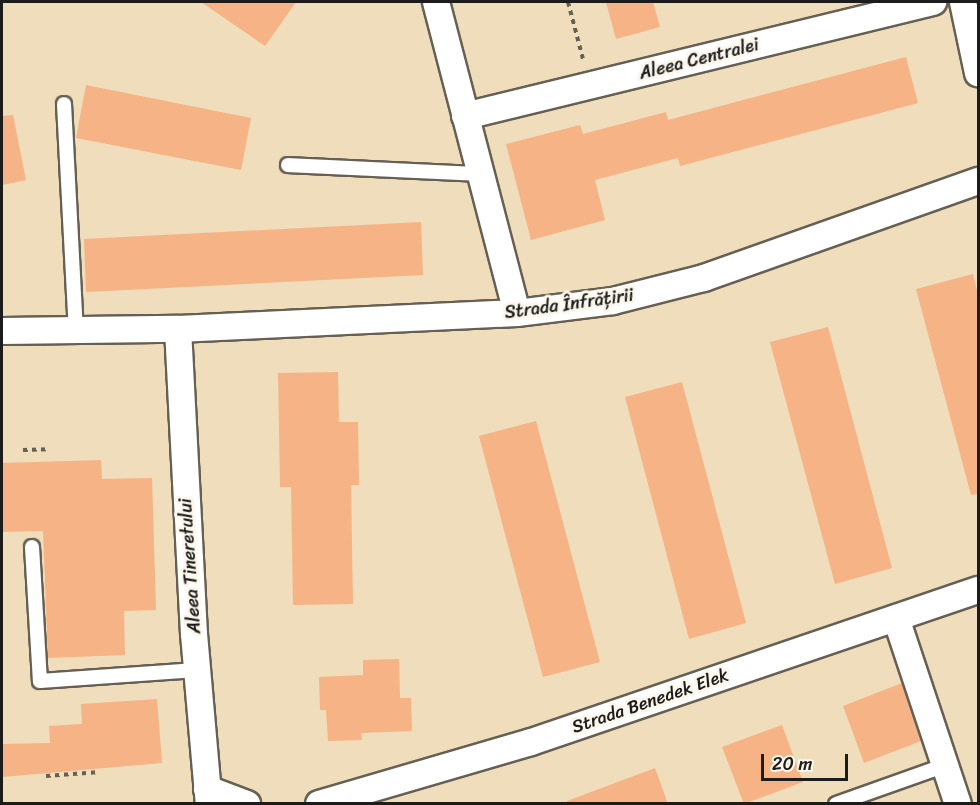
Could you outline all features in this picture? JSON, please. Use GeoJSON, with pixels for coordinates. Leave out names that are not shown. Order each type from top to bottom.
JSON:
{"type":"FeatureCollection","features":[{"type":"Feature","properties":{"kind":"street"},"geometry":{"type":"LineString","coordinates":[[436,2],[517,313]]}},
{"type":"Feature","properties":{"kind":"street","name":"Aleea Centralei"},"geometry":{"type":"LineString","coordinates":[[465,116],[933,2]]}},
{"type":"Feature","properties":{"kind":"street"},"geometry":{"type":"LineString","coordinates":[[963,2],[978,73]]}},
{"type":"Feature","properties":{"kind":"street","name":"Strada Înfrățirii"},"geometry":{"type":"LineString","coordinates":[[2,331],[178,329],[517,313],[613,301],[704,278],[978,181]]}},
{"type":"Feature","properties":{"kind":"street","name":"Aleea Tineretului"},"geometry":{"type":"LineString","coordinates":[[178,329],[197,670],[208,796]]}},
{"type":"Feature","properties":{"kind":"street","name":"Strada Benedek Elek"},"geometry":{"type":"LineString","coordinates":[[319,804],[531,742],[978,590]]}},
{"type":"Feature","properties":{"kind":"street"},"geometry":{"type":"LineString","coordinates":[[896,618],[958,804]]}},
{"type":"Feature","properties":{"kind":"street"},"geometry":{"type":"LineString","coordinates":[[208,796],[247,804]]}},
{"type":"Feature","properties":{"kind":"lane"},"geometry":{"type":"LineString","coordinates":[[64,104],[76,331]]}},
{"type":"Feature","properties":{"kind":"lane"},"geometry":{"type":"LineString","coordinates":[[288,165],[480,174]]}},
{"type":"Feature","properties":{"kind":"lane"},"geometry":{"type":"LineString","coordinates":[[32,547],[40,681],[197,670]]}},
{"type":"Feature","properties":{"kind":"lane"},"geometry":{"type":"LineString","coordinates":[[836,804],[946,765]]}},
{"type":"Feature","properties":{"kind":"path"},"geometry":{"type":"LineString","coordinates":[[568,2],[590,85]]}},
{"type":"Feature","properties":{"kind":"path"},"geometry":{"type":"LineString","coordinates":[[23,450],[48,449]]}},
{"type":"Feature","properties":{"kind":"path"},"geometry":{"type":"LineString","coordinates":[[46,776],[100,772]]}},
{"type":"Feature","properties":{"kind":"building"},"geometry":{"type":"Polygon","coordinates":[[[201,2],[296,2],[265,46],[201,2]]]}},
{"type":"Feature","properties":{"kind":"building"},"geometry":{"type":"Polygon","coordinates":[[[606,2],[653,2],[660,27],[616,39],[606,2]]]}},
{"type":"Feature","properties":{"kind":"building"},"geometry":{"type":"Polygon","coordinates":[[[906,57],[918,103],[680,166],[678,158],[595,180],[605,220],[531,240],[506,144],[580,125],[583,134],[666,112],[668,120],[906,57]]]}},
{"type":"Feature","properties":{"kind":"building"},"geometry":{"type":"Polygon","coordinates":[[[86,85],[251,118],[241,170],[76,138],[86,85]]]}},
{"type":"Feature","properties":{"kind":"building"},"geometry":{"type":"Polygon","coordinates":[[[13,115],[26,180],[2,185],[2,116],[13,115]]]}},
{"type":"Feature","properties":{"kind":"building"},"geometry":{"type":"Polygon","coordinates":[[[421,222],[423,275],[86,292],[84,239],[421,222]]]}},
{"type":"Feature","properties":{"kind":"building"},"geometry":{"type":"Polygon","coordinates":[[[973,274],[978,295],[978,494],[971,495],[916,289],[973,274]]]}},
{"type":"Feature","properties":{"kind":"building"},"geometry":{"type":"Polygon","coordinates":[[[828,327],[892,568],[835,584],[770,342],[828,327]]]}},
{"type":"Feature","properties":{"kind":"building"},"geometry":{"type":"Polygon","coordinates":[[[338,372],[339,422],[358,422],[359,485],[351,485],[353,604],[293,605],[291,487],[280,487],[278,373],[338,372]]]}},
{"type":"Feature","properties":{"kind":"building"},"geometry":{"type":"Polygon","coordinates":[[[682,382],[746,623],[689,639],[625,397],[682,382]]]}},
{"type":"Feature","properties":{"kind":"building"},"geometry":{"type":"Polygon","coordinates":[[[536,421],[600,662],[543,677],[479,436],[536,421]]]}},
{"type":"Feature","properties":{"kind":"building"},"geometry":{"type":"Polygon","coordinates":[[[101,460],[102,479],[152,478],[156,610],[124,611],[125,655],[48,658],[43,531],[2,532],[2,463],[101,460]]]}},
{"type":"Feature","properties":{"kind":"building"},"geometry":{"type":"Polygon","coordinates":[[[399,659],[400,698],[411,698],[412,731],[361,733],[362,740],[328,741],[326,710],[320,710],[319,677],[363,675],[363,660],[399,659]]]}},
{"type":"Feature","properties":{"kind":"building"},"geometry":{"type":"Polygon","coordinates":[[[902,683],[921,741],[864,763],[843,706],[902,683]]]}},
{"type":"Feature","properties":{"kind":"building"},"geometry":{"type":"Polygon","coordinates":[[[157,699],[162,763],[2,777],[2,744],[50,743],[49,726],[82,724],[81,704],[157,699]]]}},
{"type":"Feature","properties":{"kind":"building"},"geometry":{"type":"Polygon","coordinates":[[[782,725],[803,782],[744,804],[722,747],[782,725]]]}},
{"type":"Feature","properties":{"kind":"building"},"geometry":{"type":"Polygon","coordinates":[[[655,768],[668,804],[567,804],[567,801],[655,768]]]}}]}
